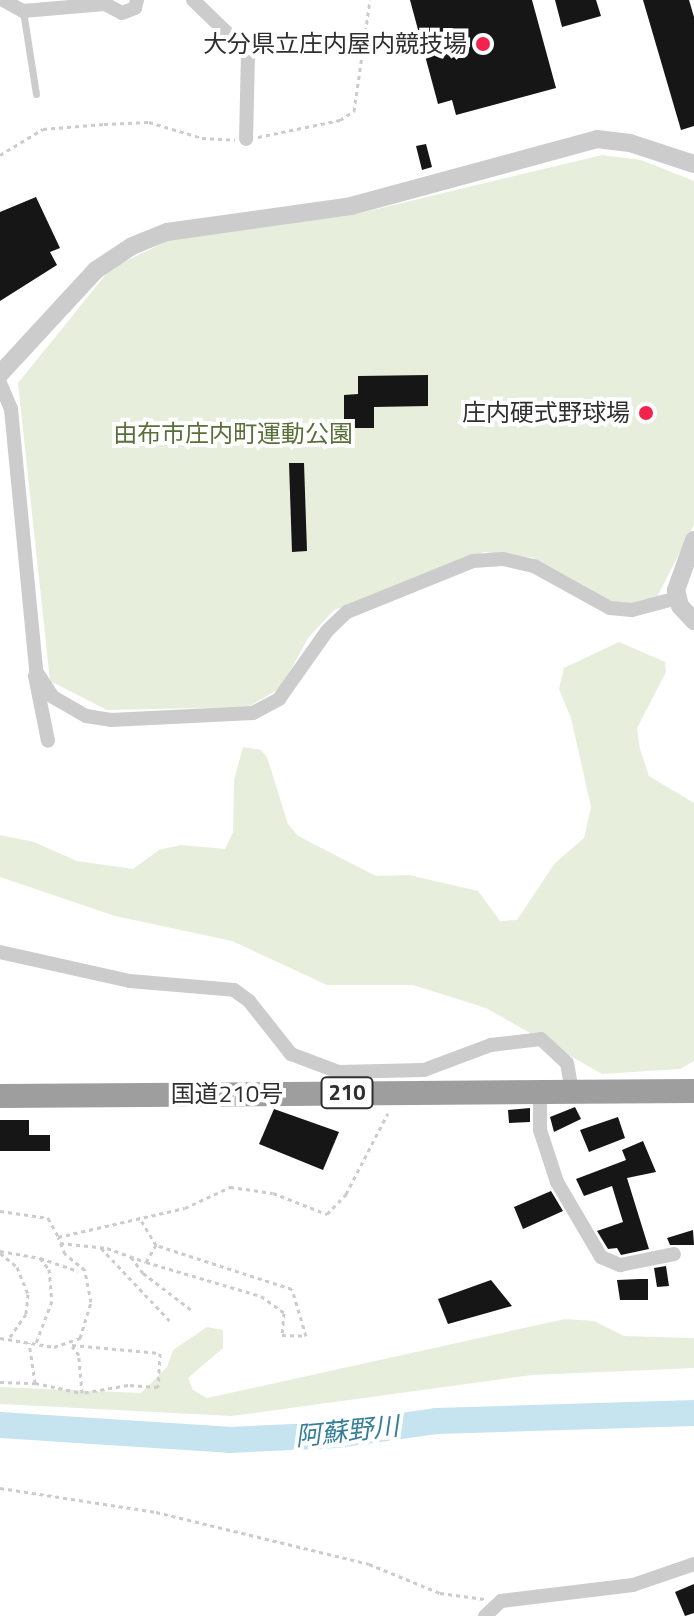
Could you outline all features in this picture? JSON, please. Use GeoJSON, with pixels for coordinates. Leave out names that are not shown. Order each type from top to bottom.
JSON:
{"type":"FeatureCollection","features":[{"type":"Feature","properties":{"kind":"highway","name":"国道210号"},"geometry":{"type":"LineString","coordinates":[[0,1096],[694,1091]]}},
{"type":"Feature","properties":{"kind":"street"},"geometry":{"type":"LineString","coordinates":[[3,0],[23,11],[105,4],[122,13],[135,8],[137,0]]}},
{"type":"Feature","properties":{"kind":"street"},"geometry":{"type":"LineString","coordinates":[[193,0],[248,53],[246,139]]}},
{"type":"Feature","properties":{"kind":"street"},"geometry":{"type":"LineString","coordinates":[[0,374],[96,270],[132,246],[167,232],[351,206],[597,139],[630,143],[694,164]]}},
{"type":"Feature","properties":{"kind":"street"},"geometry":{"type":"LineString","coordinates":[[0,383],[11,409],[34,663],[48,741]]}},
{"type":"Feature","properties":{"kind":"street"},"geometry":{"type":"LineString","coordinates":[[694,540],[677,579],[677,598],[694,621]]}},
{"type":"Feature","properties":{"kind":"street"},"geometry":{"type":"LineString","coordinates":[[34,663],[48,692],[86,716],[111,720],[234,717],[279,699],[327,631],[347,612],[464,563],[491,558],[534,566],[610,608],[643,608],[677,598]]}},
{"type":"Feature","properties":{"kind":"street"},"geometry":{"type":"LineString","coordinates":[[0,952],[130,981],[234,990],[249,1001],[291,1054],[339,1072],[424,1070],[491,1045],[541,1039],[567,1063],[572,1092]]}},
{"type":"Feature","properties":{"kind":"street"},"geometry":{"type":"LineString","coordinates":[[540,1092],[540,1130],[557,1182],[601,1257],[620,1265],[674,1254]]}},
{"type":"Feature","properties":{"kind":"street"},"geometry":{"type":"LineString","coordinates":[[485,1616],[501,1601],[633,1585],[694,1564]]}},
{"type":"Feature","properties":{"kind":"lane"},"geometry":{"type":"LineString","coordinates":[[23,11],[36,94]]}},
{"type":"Feature","properties":{"kind":"path"},"geometry":{"type":"LineString","coordinates":[[0,155],[43,129],[149,122],[202,138],[246,139],[340,120],[354,111],[370,0]]}},
{"type":"Feature","properties":{"kind":"path"},"geometry":{"type":"LineString","coordinates":[[58,1237],[185,1208],[230,1187],[273,1193],[327,1214],[335,1211],[389,1118],[388,1093]]}},
{"type":"Feature","properties":{"kind":"path"},"geometry":{"type":"LineString","coordinates":[[0,1211],[48,1218],[65,1254],[85,1270],[91,1302],[80,1338],[70,1343],[54,1347],[10,1337],[0,1338]]}},
{"type":"Feature","properties":{"kind":"path"},"geometry":{"type":"LineString","coordinates":[[60,1243],[101,1247],[261,1296],[284,1313],[282,1335],[306,1336],[292,1289],[156,1245],[139,1217]]}},
{"type":"Feature","properties":{"kind":"path"},"geometry":{"type":"LineString","coordinates":[[146,1262],[156,1245]]}},
{"type":"Feature","properties":{"kind":"path"},"geometry":{"type":"LineString","coordinates":[[101,1247],[170,1321]]}},
{"type":"Feature","properties":{"kind":"path"},"geometry":{"type":"LineString","coordinates":[[0,1252],[40,1258],[78,1271]]}},
{"type":"Feature","properties":{"kind":"path"},"geometry":{"type":"LineString","coordinates":[[0,1252],[17,1267],[28,1294],[26,1314],[10,1337]]}},
{"type":"Feature","properties":{"kind":"path"},"geometry":{"type":"LineString","coordinates":[[131,1256],[143,1273],[194,1312]]}},
{"type":"Feature","properties":{"kind":"path"},"geometry":{"type":"LineString","coordinates":[[36,1343],[52,1301],[49,1269],[40,1258]]}},
{"type":"Feature","properties":{"kind":"path"},"geometry":{"type":"LineString","coordinates":[[29,1341],[35,1383]]}},
{"type":"Feature","properties":{"kind":"path"},"geometry":{"type":"LineString","coordinates":[[70,1343],[79,1355],[82,1393]]}},
{"type":"Feature","properties":{"kind":"path"},"geometry":{"type":"LineString","coordinates":[[0,1382],[35,1383],[82,1393],[128,1385],[158,1387],[160,1353],[70,1343]]}},
{"type":"Feature","properties":{"kind":"path"},"geometry":{"type":"LineString","coordinates":[[0,1488],[156,1512],[369,1564],[440,1593],[501,1601]]}},
{"type":"Feature","properties":{"kind":"green space","name":"由布市庄内町運動公園"},"geometry":{"type":"Polygon","coordinates":[[[602,155],[641,160],[694,181],[694,525],[657,597],[636,604],[614,602],[534,558],[484,552],[334,610],[308,638],[281,688],[248,707],[107,710],[50,681],[18,383],[111,268],[174,238],[352,215],[602,155]]]}},
{"type":"Feature","properties":{"kind":"green space"},"geometry":{"type":"Polygon","coordinates":[[[619,642],[665,662],[666,672],[637,728],[640,749],[649,776],[694,803],[694,1061],[680,1069],[602,1074],[486,1008],[413,985],[327,985],[232,941],[115,916],[0,877],[0,835],[34,842],[77,861],[133,869],[159,850],[180,845],[225,849],[233,832],[234,780],[243,747],[261,750],[267,757],[288,824],[298,836],[376,876],[409,875],[478,891],[500,921],[517,920],[555,863],[584,838],[591,807],[571,718],[559,689],[564,668],[619,642]]]}},
{"type":"Feature","properties":{"kind":"green space"},"geometry":{"type":"Polygon","coordinates":[[[565,1319],[594,1321],[624,1336],[694,1338],[694,1368],[532,1375],[232,1416],[0,1404],[0,1387],[141,1393],[167,1367],[173,1350],[207,1327],[223,1330],[223,1348],[188,1378],[193,1390],[207,1398],[565,1319]]]}},
{"type":"Feature","properties":{"kind":"building","name":"大分県立庄内屋内競技場"},"geometry":{"type":"Polygon","coordinates":[[[410,0],[532,0],[556,88],[456,115],[452,100],[438,104],[410,0]]]}},
{"type":"Feature","properties":{"kind":"building"},"geometry":{"type":"Polygon","coordinates":[[[555,0],[596,0],[601,16],[562,27],[555,0]]]}},
{"type":"Feature","properties":{"kind":"building"},"geometry":{"type":"Polygon","coordinates":[[[643,0],[689,0],[694,17],[694,126],[681,130],[643,0]]]}},
{"type":"Feature","properties":{"kind":"building"},"geometry":{"type":"Polygon","coordinates":[[[426,144],[432,167],[422,170],[416,146],[426,144]]]}},
{"type":"Feature","properties":{"kind":"building"},"geometry":{"type":"Polygon","coordinates":[[[36,197],[60,248],[50,252],[57,265],[0,301],[0,212],[36,197]]]}},
{"type":"Feature","properties":{"kind":"building"},"geometry":{"type":"Polygon","coordinates":[[[428,375],[428,406],[374,407],[374,428],[344,428],[344,395],[358,394],[358,376],[428,375]]]}},
{"type":"Feature","properties":{"kind":"building"},"geometry":{"type":"Polygon","coordinates":[[[289,463],[304,463],[307,551],[292,552],[289,463]]]}},
{"type":"Feature","properties":{"kind":"building"},"geometry":{"type":"Polygon","coordinates":[[[575,1107],[581,1119],[554,1132],[550,1117],[575,1107]]]}},
{"type":"Feature","properties":{"kind":"building"},"geometry":{"type":"Polygon","coordinates":[[[530,1108],[530,1122],[509,1123],[508,1110],[530,1108]]]}},
{"type":"Feature","properties":{"kind":"building"},"geometry":{"type":"Polygon","coordinates":[[[274,1109],[339,1132],[323,1170],[259,1144],[274,1109]]]}},
{"type":"Feature","properties":{"kind":"building"},"geometry":{"type":"Polygon","coordinates":[[[618,1117],[625,1138],[589,1152],[580,1130],[618,1117]]]}},
{"type":"Feature","properties":{"kind":"building"},"geometry":{"type":"Polygon","coordinates":[[[0,1120],[29,1120],[29,1135],[50,1135],[50,1151],[0,1151],[0,1120]]]}},
{"type":"Feature","properties":{"kind":"building"},"geometry":{"type":"Polygon","coordinates":[[[643,1141],[656,1172],[627,1178],[649,1249],[621,1255],[617,1248],[608,1249],[597,1231],[623,1222],[612,1186],[584,1196],[576,1179],[626,1160],[622,1150],[643,1141]]]}},
{"type":"Feature","properties":{"kind":"building"},"geometry":{"type":"Polygon","coordinates":[[[551,1191],[563,1211],[523,1229],[514,1207],[551,1191]]]}},
{"type":"Feature","properties":{"kind":"building"},"geometry":{"type":"Polygon","coordinates":[[[693,1230],[694,1245],[670,1245],[667,1238],[693,1230]]]}},
{"type":"Feature","properties":{"kind":"building"},"geometry":{"type":"Polygon","coordinates":[[[666,1266],[669,1286],[657,1287],[654,1268],[666,1266]]]}},
{"type":"Feature","properties":{"kind":"building"},"geometry":{"type":"Polygon","coordinates":[[[648,1279],[648,1300],[620,1300],[617,1280],[648,1279]]]}},
{"type":"Feature","properties":{"kind":"building"},"geometry":{"type":"Polygon","coordinates":[[[491,1280],[512,1306],[448,1324],[438,1299],[491,1280]]]}},
{"type":"Feature","properties":{"kind":"building"},"geometry":{"type":"Polygon","coordinates":[[[694,1584],[694,1613],[685,1616],[675,1592],[694,1584]]]}},
{"type":"Feature","properties":{"kind":"waterway","name":"阿蘇野川"},"geometry":{"type":"LineString","coordinates":[[0,1425],[229,1440],[337,1435],[436,1421],[694,1413]]}},
{"type":"Feature","properties":{"kind":"place","name":"大分県立庄内屋内競技場"},"geometry":{"type":"Point","coordinates":[483,44]}},
{"type":"Feature","properties":{"kind":"place","name":"庄内硬式野球場"},"geometry":{"type":"Point","coordinates":[646,413]}}]}
